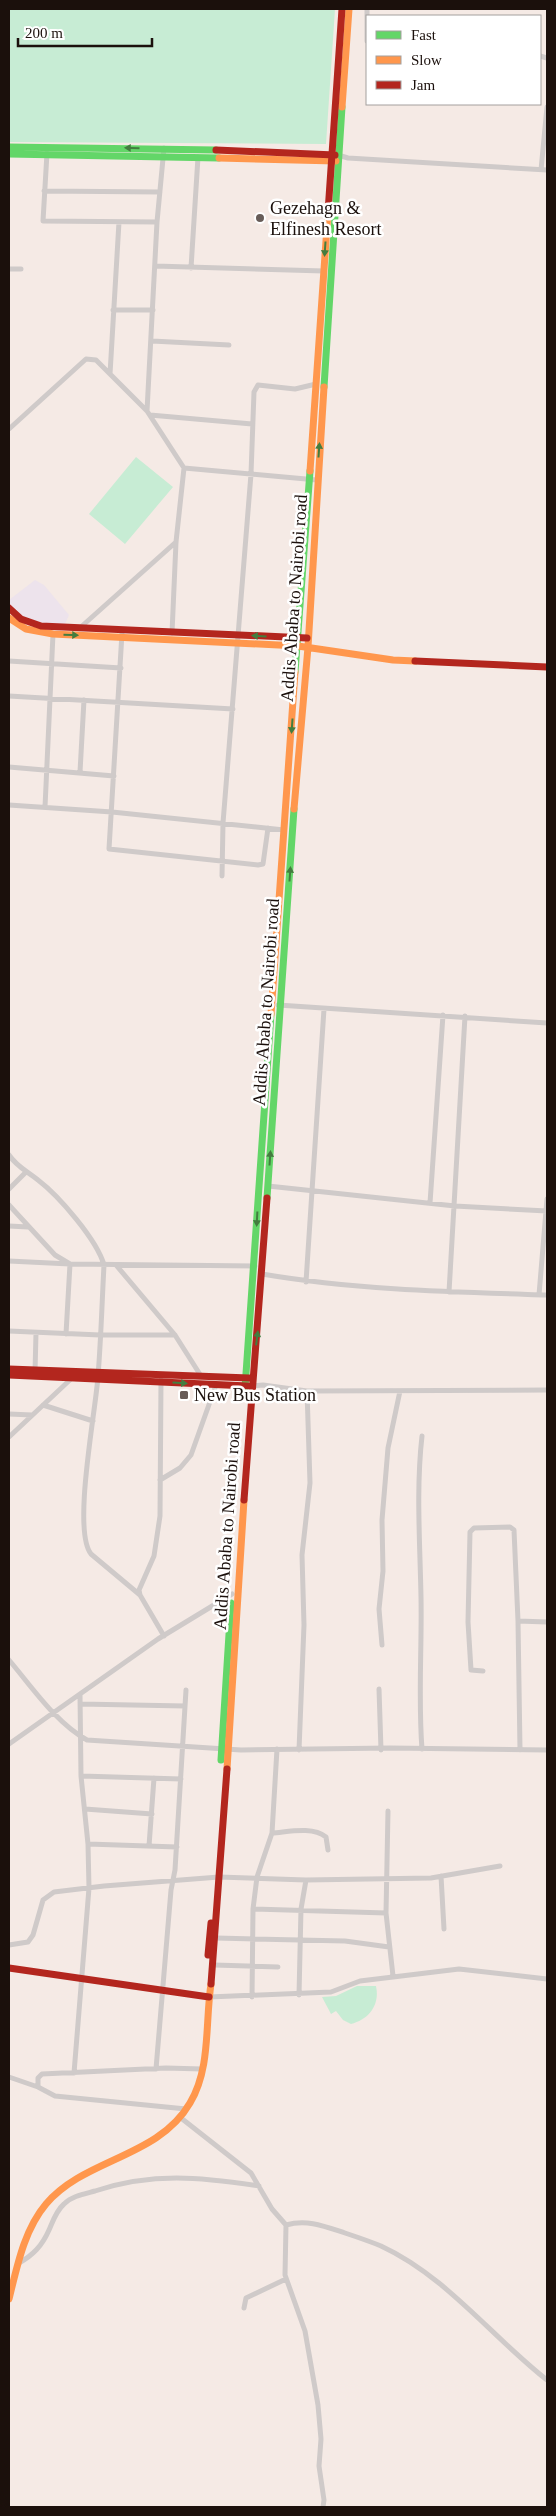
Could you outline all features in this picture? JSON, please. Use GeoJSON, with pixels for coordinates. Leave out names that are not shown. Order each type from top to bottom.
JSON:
{"type":"FeatureCollection","features":[{"type":"Feature","properties":{"kind":"main road","name":"Addis Ababa to Nairobi road"},"geometry":{"type":"LineString","coordinates":[[209,1997],[207,1969],[216,1878],[225,1750],[284,830],[298,638],[332,271],[334,158],[342,9]]}},
{"type":"Feature","properties":{"kind":"main road","name":"Addis Ababa to Nairobi road"},"geometry":{"type":"LineString","coordinates":[[225,1750],[232,1594],[249,1382],[262,1274],[301,713],[308,647],[316,384],[324,271],[349,9]]}},
{"type":"Feature","properties":{"kind":"main road"},"geometry":{"type":"LineString","coordinates":[[9,147],[334,158]]}},
{"type":"Feature","properties":{"kind":"main road"},"geometry":{"type":"LineString","coordinates":[[9,154],[164,152],[198,156],[334,158]]}},
{"type":"Feature","properties":{"kind":"main road"},"geometry":{"type":"LineString","coordinates":[[9,608],[30,623],[49,631],[82,626],[171,639],[308,647],[394,660],[547,667]]}},
{"type":"Feature","properties":{"kind":"main road"},"geometry":{"type":"LineString","coordinates":[[9,618],[26,629],[49,631],[122,632],[172,630],[308,638]]}},
{"type":"Feature","properties":{"kind":"main road"},"geometry":{"type":"LineString","coordinates":[[9,1369],[73,1377],[98,1376]]}},
{"type":"Feature","properties":{"kind":"main road"},"geometry":{"type":"LineString","coordinates":[[9,1375],[35,1373],[161,1378],[200,1376],[249,1382]]}},
{"type":"Feature","properties":{"kind":"main road"},"geometry":{"type":"LineString","coordinates":[[161,1378],[216,1385],[249,1382]]}},
{"type":"Feature","properties":{"kind":"main road","name":"Addis Ababa to Nairobi road"},"geometry":{"type":"LineString","coordinates":[[9,2299],[18,2264],[31,2227],[48,2202],[75,2180],[164,2135],[181,2118],[198,2087],[202,2069],[214,1965],[216,1878]]}},
{"type":"Feature","properties":{"kind":"main road"},"geometry":{"type":"LineString","coordinates":[[9,1968],[209,1997]]}},
{"type":"Feature","properties":{"kind":"street"},"geometry":{"type":"LineString","coordinates":[[334,158],[544,170],[547,107]]}},
{"type":"Feature","properties":{"kind":"street"},"geometry":{"type":"LineString","coordinates":[[148,413],[157,222],[164,152]]}},
{"type":"Feature","properties":{"kind":"street"},"geometry":{"type":"LineString","coordinates":[[47,154],[43,221],[157,222]]}},
{"type":"Feature","properties":{"kind":"street"},"geometry":{"type":"LineString","coordinates":[[191,268],[198,156]]}},
{"type":"Feature","properties":{"kind":"street"},"geometry":{"type":"LineString","coordinates":[[44,191],[160,192]]}},
{"type":"Feature","properties":{"kind":"street"},"geometry":{"type":"LineString","coordinates":[[110,374],[119,222]]}},
{"type":"Feature","properties":{"kind":"street"},"geometry":{"type":"LineString","coordinates":[[155,266],[332,271]]}},
{"type":"Feature","properties":{"kind":"street"},"geometry":{"type":"LineString","coordinates":[[9,269],[21,269]]}},
{"type":"Feature","properties":{"kind":"street"},"geometry":{"type":"LineString","coordinates":[[113,310],[153,310]]}},
{"type":"Feature","properties":{"kind":"street"},"geometry":{"type":"LineString","coordinates":[[152,341],[229,345]]}},
{"type":"Feature","properties":{"kind":"street"},"geometry":{"type":"LineString","coordinates":[[9,429],[86,358],[96,360],[148,413],[184,468],[176,542],[171,639]]}},
{"type":"Feature","properties":{"kind":"street"},"geometry":{"type":"LineString","coordinates":[[222,876],[223,823],[234,709],[236,644],[251,474],[254,392],[258,385],[295,388],[316,384]]}},
{"type":"Feature","properties":{"kind":"street"},"geometry":{"type":"LineString","coordinates":[[148,413],[252,424]]}},
{"type":"Feature","properties":{"kind":"street"},"geometry":{"type":"LineString","coordinates":[[184,468],[313,480]]}},
{"type":"Feature","properties":{"kind":"street"},"geometry":{"type":"LineString","coordinates":[[82,626],[176,542]]}},
{"type":"Feature","properties":{"kind":"street"},"geometry":{"type":"LineString","coordinates":[[45,807],[51,663],[49,631]]}},
{"type":"Feature","properties":{"kind":"street"},"geometry":{"type":"LineString","coordinates":[[122,632],[112,812],[108,845],[112,850],[258,865],[263,864],[268,828]]}},
{"type":"Feature","properties":{"kind":"street"},"geometry":{"type":"LineString","coordinates":[[9,661],[121,668]]}},
{"type":"Feature","properties":{"kind":"street"},"geometry":{"type":"LineString","coordinates":[[9,696],[234,709]]}},
{"type":"Feature","properties":{"kind":"street"},"geometry":{"type":"LineString","coordinates":[[80,772],[84,700]]}},
{"type":"Feature","properties":{"kind":"street"},"geometry":{"type":"LineString","coordinates":[[9,767],[114,776]]}},
{"type":"Feature","properties":{"kind":"street"},"geometry":{"type":"LineString","coordinates":[[9,805],[112,812],[284,830]]}},
{"type":"Feature","properties":{"kind":"street"},"geometry":{"type":"LineString","coordinates":[[272,1004],[547,1023]]}},
{"type":"Feature","properties":{"kind":"street"},"geometry":{"type":"LineString","coordinates":[[306,1282],[324,1009]]}},
{"type":"Feature","properties":{"kind":"street"},"geometry":{"type":"LineString","coordinates":[[430,1203],[443,1015]]}},
{"type":"Feature","properties":{"kind":"street"},"geometry":{"type":"LineString","coordinates":[[448,1292],[455,1206],[465,1016]]}},
{"type":"Feature","properties":{"kind":"street"},"geometry":{"type":"LineString","coordinates":[[9,1155],[17,1166],[51,1193],[94,1242],[104,1265],[98,1376],[86,1479],[84,1538],[86,1548],[140,1595],[164,1636]]}},
{"type":"Feature","properties":{"kind":"street"},"geometry":{"type":"LineString","coordinates":[[9,1189],[26,1172]]}},
{"type":"Feature","properties":{"kind":"street"},"geometry":{"type":"LineString","coordinates":[[260,1185],[455,1206],[547,1211]]}},
{"type":"Feature","properties":{"kind":"street"},"geometry":{"type":"LineString","coordinates":[[539,1295],[547,1199]]}},
{"type":"Feature","properties":{"kind":"street"},"geometry":{"type":"LineString","coordinates":[[9,1205],[55,1255],[70,1264]]}},
{"type":"Feature","properties":{"kind":"street"},"geometry":{"type":"LineString","coordinates":[[9,1226],[28,1227]]}},
{"type":"Feature","properties":{"kind":"street"},"geometry":{"type":"LineString","coordinates":[[9,1261],[104,1265],[255,1265],[262,1274],[306,1282],[448,1292],[547,1295]]}},
{"type":"Feature","properties":{"kind":"street"},"geometry":{"type":"LineString","coordinates":[[66,1334],[70,1264]]}},
{"type":"Feature","properties":{"kind":"street"},"geometry":{"type":"LineString","coordinates":[[116,1265],[175,1335],[200,1376]]}},
{"type":"Feature","properties":{"kind":"street"},"geometry":{"type":"LineString","coordinates":[[9,1331],[100,1336],[175,1335]]}},
{"type":"Feature","properties":{"kind":"street"},"geometry":{"type":"LineString","coordinates":[[35,1373],[36,1333]]}},
{"type":"Feature","properties":{"kind":"street"},"geometry":{"type":"LineString","coordinates":[[9,1437],[73,1377]]}},
{"type":"Feature","properties":{"kind":"street"},"geometry":{"type":"LineString","coordinates":[[140,1595],[140,1583],[156,1549],[160,1516],[161,1378]]}},
{"type":"Feature","properties":{"kind":"street"},"geometry":{"type":"LineString","coordinates":[[249,1382],[307,1391],[547,1390]]}},
{"type":"Feature","properties":{"kind":"street"},"geometry":{"type":"LineString","coordinates":[[160,1480],[180,1468],[191,1455],[216,1385]]}},
{"type":"Feature","properties":{"kind":"street"},"geometry":{"type":"LineString","coordinates":[[298,1750],[304,1625],[302,1555],[310,1483],[307,1391]]}},
{"type":"Feature","properties":{"kind":"street"},"geometry":{"type":"LineString","coordinates":[[382,1645],[380,1609],[383,1571],[382,1520],[388,1448],[400,1392]]}},
{"type":"Feature","properties":{"kind":"street"},"geometry":{"type":"LineString","coordinates":[[43,1405],[93,1421]]}},
{"type":"Feature","properties":{"kind":"street"},"geometry":{"type":"LineString","coordinates":[[9,1414],[32,1415]]}},
{"type":"Feature","properties":{"kind":"street"},"geometry":{"type":"LineString","coordinates":[[422,1436],[419,1474],[421,1598],[419,1710],[422,1749]]}},
{"type":"Feature","properties":{"kind":"street"},"geometry":{"type":"LineString","coordinates":[[483,1671],[471,1670],[468,1622],[472,1529],[513,1528],[518,1621],[520,1750]]}},
{"type":"Feature","properties":{"kind":"street"},"geometry":{"type":"LineString","coordinates":[[9,1744],[164,1636],[232,1594]]}},
{"type":"Feature","properties":{"kind":"street"},"geometry":{"type":"LineString","coordinates":[[518,1621],[547,1622]]}},
{"type":"Feature","properties":{"kind":"street"},"geometry":{"type":"LineString","coordinates":[[9,1661],[54,1712],[80,1736],[88,1740],[225,1750],[547,1750]]}},
{"type":"Feature","properties":{"kind":"street"},"geometry":{"type":"LineString","coordinates":[[379,1689],[381,1750]]}},
{"type":"Feature","properties":{"kind":"street"},"geometry":{"type":"LineString","coordinates":[[156,2068],[177,1847],[186,1690]]}},
{"type":"Feature","properties":{"kind":"street"},"geometry":{"type":"LineString","coordinates":[[74,2072],[89,1888],[88,1844],[80,1736],[80,1695]]}},
{"type":"Feature","properties":{"kind":"street"},"geometry":{"type":"LineString","coordinates":[[80,1704],[185,1706]]}},
{"type":"Feature","properties":{"kind":"street"},"geometry":{"type":"LineString","coordinates":[[252,1997],[253,1909],[257,1877],[272,1833],[277,1750]]}},
{"type":"Feature","properties":{"kind":"street"},"geometry":{"type":"LineString","coordinates":[[82,1776],[181,1779]]}},
{"type":"Feature","properties":{"kind":"street"},"geometry":{"type":"LineString","coordinates":[[149,1846],[154,1778]]}},
{"type":"Feature","properties":{"kind":"street"},"geometry":{"type":"LineString","coordinates":[[85,1809],[152,1814]]}},
{"type":"Feature","properties":{"kind":"street"},"geometry":{"type":"LineString","coordinates":[[388,1811],[386,1913],[393,1976]]}},
{"type":"Feature","properties":{"kind":"street"},"geometry":{"type":"LineString","coordinates":[[272,1833],[295,1831],[322,1834],[326,1837],[328,1850]]}},
{"type":"Feature","properties":{"kind":"street"},"geometry":{"type":"LineString","coordinates":[[88,1844],[177,1847]]}},
{"type":"Feature","properties":{"kind":"street"},"geometry":{"type":"LineString","coordinates":[[9,1945],[25,1944],[31,1938],[43,1900],[48,1895],[89,1888],[216,1878],[257,1877],[306,1880],[388,1877],[431,1878],[500,1866]]}},
{"type":"Feature","properties":{"kind":"street"},"geometry":{"type":"LineString","coordinates":[[441,1876],[444,1928]]}},
{"type":"Feature","properties":{"kind":"street"},"geometry":{"type":"LineString","coordinates":[[299,1995],[301,1909],[306,1880]]}},
{"type":"Feature","properties":{"kind":"street"},"geometry":{"type":"LineString","coordinates":[[253,1909],[386,1913]]}},
{"type":"Feature","properties":{"kind":"street"},"geometry":{"type":"LineString","coordinates":[[216,1938],[345,1941],[389,1947]]}},
{"type":"Feature","properties":{"kind":"street"},"geometry":{"type":"LineString","coordinates":[[214,1965],[253,1968],[278,1967]]}},
{"type":"Feature","properties":{"kind":"street"},"geometry":{"type":"LineString","coordinates":[[209,1997],[252,1997],[332,1992],[360,1981],[459,1969],[547,1980]]}},
{"type":"Feature","properties":{"kind":"street"},"geometry":{"type":"LineString","coordinates":[[38,2087],[38,2078],[42,2074],[156,2068],[202,2069]]}},
{"type":"Feature","properties":{"kind":"street"},"geometry":{"type":"LineString","coordinates":[[9,2077],[38,2087],[55,2096],[72,2099],[96,2098],[187,2109]]}},
{"type":"Feature","properties":{"kind":"street"},"geometry":{"type":"LineString","coordinates":[[181,2118],[251,2173],[286,2225],[284,2271],[305,2331],[318,2405],[323,2507]]}},
{"type":"Feature","properties":{"kind":"street"},"geometry":{"type":"LineString","coordinates":[[18,2264],[34,2254],[48,2233],[56,2213],[71,2198],[114,2184],[159,2177],[187,2177],[258,2186]]}},
{"type":"Feature","properties":{"kind":"street"},"geometry":{"type":"LineString","coordinates":[[286,2225],[300,2221],[316,2224],[382,2246],[448,2291],[494,2335],[547,2380]]}},
{"type":"Feature","properties":{"kind":"street"},"geometry":{"type":"LineString","coordinates":[[244,2308],[246,2298],[286,2278]]}},
{"type":"Feature","properties":{"kind":"shaded area"},"geometry":{"type":"Polygon","coordinates":[[[35,580],[44,585],[69,615],[65,624],[52,625],[23,618],[9,606],[9,600],[35,580]]]}},
{"type":"Feature","properties":{"kind":"green space"},"geometry":{"type":"Polygon","coordinates":[[[9,9],[335,9],[326,144],[9,142],[9,9]]]}},
{"type":"Feature","properties":{"kind":"green space"},"geometry":{"type":"Polygon","coordinates":[[[136,457],[173,487],[125,544],[89,514],[136,457]]]}},
{"type":"Feature","properties":{"kind":"green space"},"geometry":{"type":"Polygon","coordinates":[[[357,1986],[376,1986],[377,1993],[375,2005],[368,2015],[358,2022],[351,2024],[343,2020],[336,2011],[331,2014],[322,1997],[336,1996],[357,1986]]]}},
{"type":"Feature","properties":{"kind":"traffic: fast"},"geometry":{"type":"LineString","coordinates":[[324,387],[342,107]]}},
{"type":"Feature","properties":{"kind":"traffic: fast"},"geometry":{"type":"LineString","coordinates":[[9,147],[216,150]]}},
{"type":"Feature","properties":{"kind":"traffic: fast"},"geometry":{"type":"LineString","coordinates":[[9,154],[219,158]]}},
{"type":"Feature","properties":{"kind":"traffic: fast"},"geometry":{"type":"LineString","coordinates":[[295,672],[310,471]]}},
{"type":"Feature","properties":{"kind":"traffic: fast"},"geometry":{"type":"LineString","coordinates":[[267,1198],[294,809]]}},
{"type":"Feature","properties":{"kind":"traffic: fast"},"geometry":{"type":"LineString","coordinates":[[245,1388],[271,1014]]}},
{"type":"Feature","properties":{"kind":"traffic: fast"},"geometry":{"type":"LineString","coordinates":[[221,1760],[231,1603]]}},
{"type":"Feature","properties":{"kind":"traffic: slow"},"geometry":{"type":"LineString","coordinates":[[342,107],[349,9]]}},
{"type":"Feature","properties":{"kind":"traffic: slow"},"geometry":{"type":"LineString","coordinates":[[219,158],[336,161]]}},
{"type":"Feature","properties":{"kind":"traffic: slow"},"geometry":{"type":"LineString","coordinates":[[310,471],[328,212]]}},
{"type":"Feature","properties":{"kind":"traffic: slow"},"geometry":{"type":"LineString","coordinates":[[294,809],[308,647],[324,387]]}},
{"type":"Feature","properties":{"kind":"traffic: slow"},"geometry":{"type":"LineString","coordinates":[[9,618],[26,629],[53,634],[298,646],[393,660],[415,661]]}},
{"type":"Feature","properties":{"kind":"traffic: slow"},"geometry":{"type":"LineString","coordinates":[[271,1014],[295,672]]}},
{"type":"Feature","properties":{"kind":"traffic: slow"},"geometry":{"type":"LineString","coordinates":[[227,1769],[244,1500]]}},
{"type":"Feature","properties":{"kind":"traffic: slow"},"geometry":{"type":"LineString","coordinates":[[9,2299],[18,2262],[27,2237],[38,2214],[46,2204],[62,2189],[80,2177],[159,2136],[176,2121],[190,2103],[197,2089],[204,2060],[211,1984]]}},
{"type":"Feature","properties":{"kind":"traffic: jam"},"geometry":{"type":"LineString","coordinates":[[328,212],[342,9]]}},
{"type":"Feature","properties":{"kind":"traffic: jam"},"geometry":{"type":"LineString","coordinates":[[216,150],[335,155]]}},
{"type":"Feature","properties":{"kind":"traffic: jam"},"geometry":{"type":"LineString","coordinates":[[9,608],[21,619],[41,626],[307,638]]}},
{"type":"Feature","properties":{"kind":"traffic: jam"},"geometry":{"type":"LineString","coordinates":[[415,661],[547,667]]}},
{"type":"Feature","properties":{"kind":"traffic: jam"},"geometry":{"type":"LineString","coordinates":[[244,1500],[267,1198]]}},
{"type":"Feature","properties":{"kind":"traffic: jam"},"geometry":{"type":"LineString","coordinates":[[9,1369],[249,1378]]}},
{"type":"Feature","properties":{"kind":"traffic: jam"},"geometry":{"type":"LineString","coordinates":[[9,1375],[248,1386]]}},
{"type":"Feature","properties":{"kind":"traffic: jam"},"geometry":{"type":"LineString","coordinates":[[211,1984],[227,1769]]}},
{"type":"Feature","properties":{"kind":"traffic: jam"},"geometry":{"type":"LineString","coordinates":[[208,1955],[211,1923]]}},
{"type":"Feature","properties":{"kind":"traffic: jam"},"geometry":{"type":"LineString","coordinates":[[9,1968],[209,1997]]}},
{"type":"Feature","properties":{"kind":"place","name":"Gezehagn & Elfinesh Resort"},"geometry":{"type":"Point","coordinates":[260,218]}},
{"type":"Feature","properties":{"kind":"place","name":"New Bus Station"},"geometry":{"type":"Point","coordinates":[184,1395]}}]}
